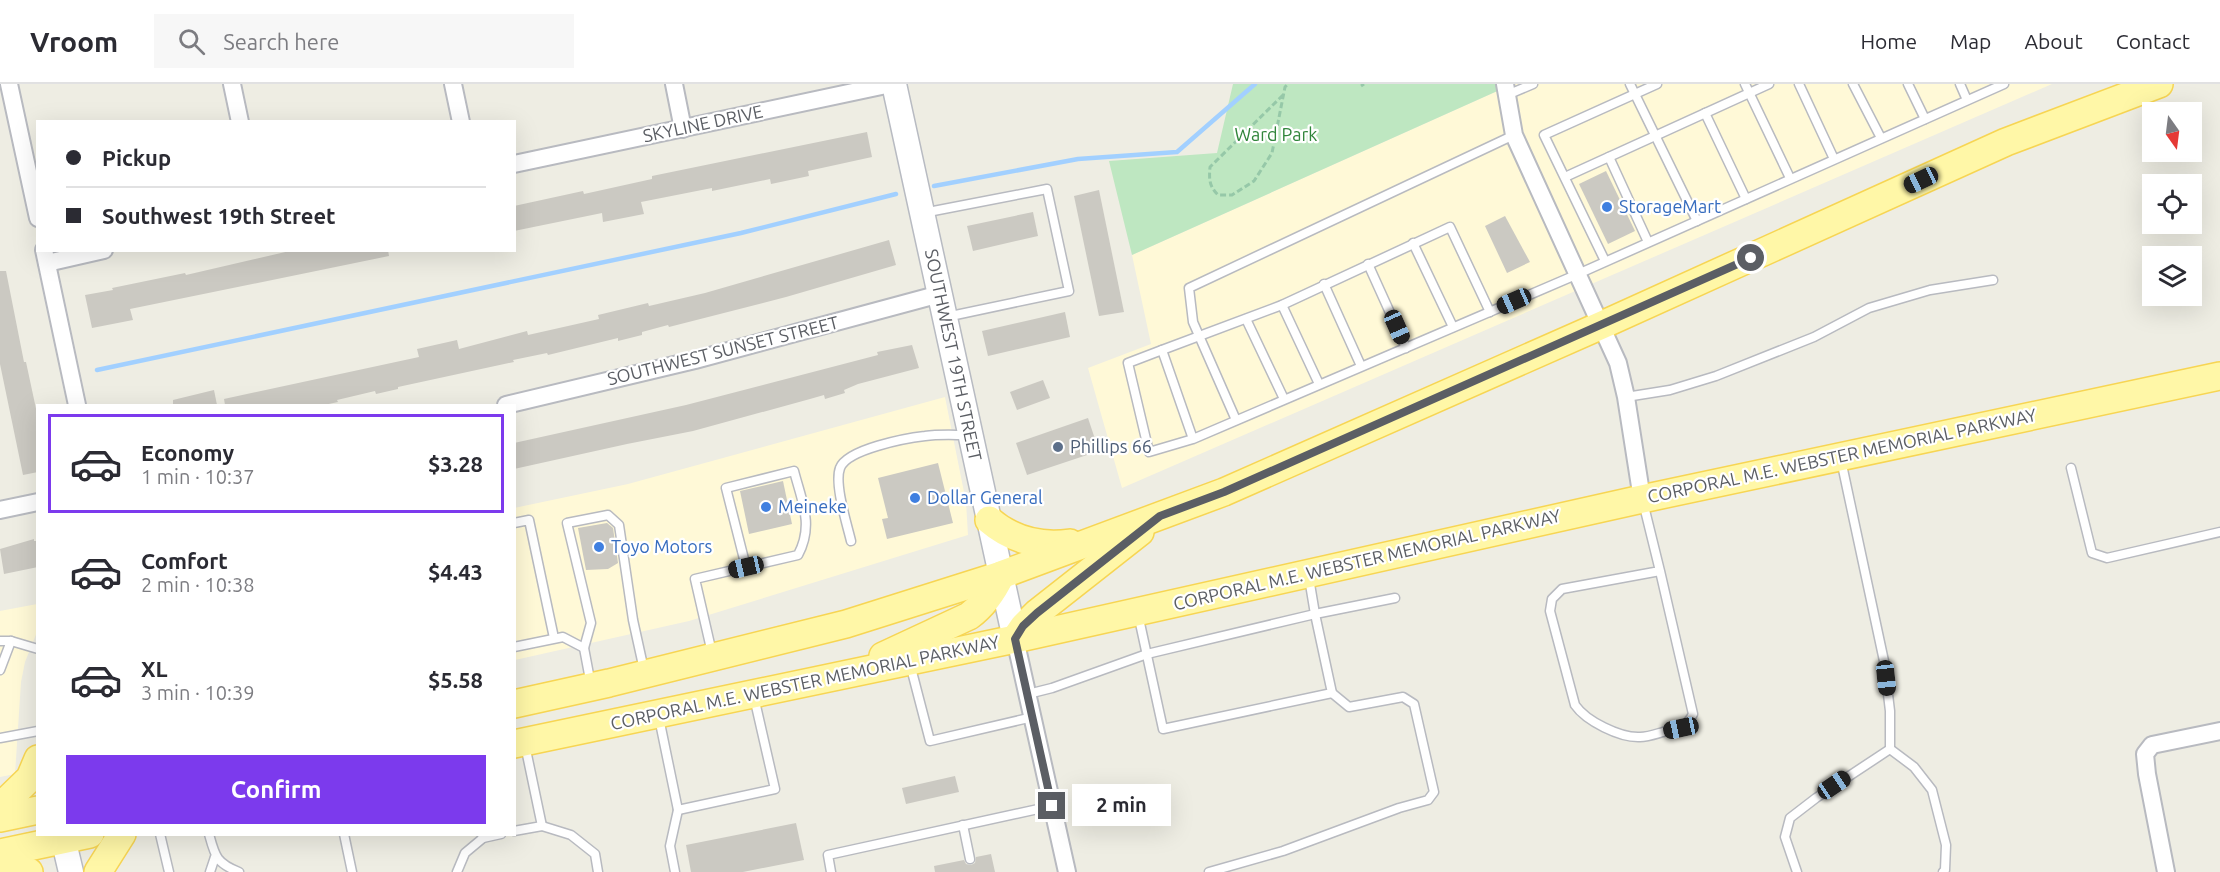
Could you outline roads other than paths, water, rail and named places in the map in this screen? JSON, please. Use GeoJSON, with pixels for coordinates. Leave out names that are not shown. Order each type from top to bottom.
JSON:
{"type":"FeatureCollection","features":[{"type":"Feature","properties":{"kind":"main road"},"geometry":{"type":"LineString","coordinates":[[516,704],[846,624],[1001,575],[1224,492],[1602,325],[2006,142],[2117,96],[2159,84]]}},
{"type":"Feature","properties":{"kind":"main road","name":"CORPORAL M.E. WEBSTER MEMORIAL PARKWAY"},"geometry":{"type":"LineString","coordinates":[[519,743],[1015,639],[1642,499],[2220,376]]}},
{"type":"Feature","properties":{"kind":"main road"},"geometry":{"type":"LineString","coordinates":[[1015,639],[1023,626],[1037,613],[1160,516]]}},
{"type":"Feature","properties":{"kind":"main road"},"geometry":{"type":"LineString","coordinates":[[989,520],[1008,533],[1028,542],[1053,546],[1098,539]]}},
{"type":"Feature","properties":{"kind":"main road"},"geometry":{"type":"LineString","coordinates":[[841,675],[969,616],[981,607],[993,592],[1001,575]]}},
{"type":"Feature","properties":{"kind":"main road"},"geometry":{"type":"LineString","coordinates":[[0,807],[30,778],[36,764]]}},
{"type":"Feature","properties":{"kind":"main road"},"geometry":{"type":"LineString","coordinates":[[0,818],[36,810]]}},
{"type":"Feature","properties":{"kind":"main road"},"geometry":{"type":"LineString","coordinates":[[98,872],[121,836]]}},
{"type":"Feature","properties":{"kind":"main road"},"geometry":{"type":"LineString","coordinates":[[0,853],[63,837]]}},
{"type":"Feature","properties":{"kind":"main road"},"geometry":{"type":"LineString","coordinates":[[0,866],[29,872]]}},
{"type":"Feature","properties":{"kind":"street"},"geometry":{"type":"LineString","coordinates":[[9,84],[36,209]]}},
{"type":"Feature","properties":{"kind":"street"},"geometry":{"type":"LineString","coordinates":[[232,84],[240,120]]}},
{"type":"Feature","properties":{"kind":"street"},"geometry":{"type":"LineString","coordinates":[[453,84],[461,120]]}},
{"type":"Feature","properties":{"kind":"street"},"geometry":{"type":"LineString","coordinates":[[674,84],[683,129]]}},
{"type":"Feature","properties":{"kind":"street","name":"SKYLINE DRIVE"},"geometry":{"type":"LineString","coordinates":[[516,164],[893,84]]}},
{"type":"Feature","properties":{"kind":"street","name":"SOUTHWEST 19TH STREET"},"geometry":{"type":"LineString","coordinates":[[893,84],[1067,872]]}},
{"type":"Feature","properties":{"kind":"street"},"geometry":{"type":"LineString","coordinates":[[1506,89],[1514,135],[1618,363],[1626,397],[1642,499]]}},
{"type":"Feature","properties":{"kind":"street"},"geometry":{"type":"LineString","coordinates":[[77,404],[46,257],[87,252]]}},
{"type":"Feature","properties":{"kind":"street","name":"SOUTHWEST SUNSET STREET"},"geometry":{"type":"LineString","coordinates":[[510,404],[943,305]]}},
{"type":"Feature","properties":{"kind":"street"},"geometry":{"type":"LineString","coordinates":[[0,510],[36,502]]}},
{"type":"Feature","properties":{"kind":"street"},"geometry":{"type":"LineString","coordinates":[[2166,872],[2145,754],[2152,745],[2220,731]]}},
{"type":"Feature","properties":{"kind":"street"},"geometry":{"type":"LineString","coordinates":[[63,837],[71,872]]}},
{"type":"Feature","properties":{"kind":"lane"},"geometry":{"type":"LineString","coordinates":[[1506,89],[1533,84]]}},
{"type":"Feature","properties":{"kind":"lane"},"geometry":{"type":"LineString","coordinates":[[1630,84],[1697,221]]}},
{"type":"Feature","properties":{"kind":"lane"},"geometry":{"type":"LineString","coordinates":[[1605,261],[1544,135],[1657,84]]}},
{"type":"Feature","properties":{"kind":"lane"},"geometry":{"type":"LineString","coordinates":[[1745,84],[1790,178]]}},
{"type":"Feature","properties":{"kind":"lane"},"geometry":{"type":"LineString","coordinates":[[1565,177],[1769,84]]}},
{"type":"Feature","properties":{"kind":"lane"},"geometry":{"type":"LineString","coordinates":[[1799,84],[1834,159]]}},
{"type":"Feature","properties":{"kind":"lane"},"geometry":{"type":"LineString","coordinates":[[1853,84],[1881,138]]}},
{"type":"Feature","properties":{"kind":"lane"},"geometry":{"type":"LineString","coordinates":[[1908,84],[1925,119]]}},
{"type":"Feature","properties":{"kind":"lane"},"geometry":{"type":"LineString","coordinates":[[1960,84],[1967,100]]}},
{"type":"Feature","properties":{"kind":"lane"},"geometry":{"type":"LineString","coordinates":[[1490,312],[1450,227],[1282,304],[1128,363],[1149,452],[1236,420],[1490,312],[2004,84]]}},
{"type":"Feature","properties":{"kind":"lane"},"geometry":{"type":"LineString","coordinates":[[1705,113],[1746,199]]}},
{"type":"Feature","properties":{"kind":"lane"},"geometry":{"type":"LineString","coordinates":[[1236,420],[1193,322],[1189,288],[1514,135]]}},
{"type":"Feature","properties":{"kind":"lane"},"geometry":{"type":"LineString","coordinates":[[1609,157],[1648,242]]}},
{"type":"Feature","properties":{"kind":"lane"},"geometry":{"type":"LineString","coordinates":[[922,213],[1047,189],[1069,291],[943,305]]}},
{"type":"Feature","properties":{"kind":"lane"},"geometry":{"type":"LineString","coordinates":[[1413,243],[1453,327]]}},
{"type":"Feature","properties":{"kind":"lane"},"geometry":{"type":"LineString","coordinates":[[1368,264],[1406,348]]}},
{"type":"Feature","properties":{"kind":"lane"},"geometry":{"type":"LineString","coordinates":[[1626,397],[1672,389],[1716,376],[1814,337],[1869,308],[1930,290],[1993,280]]}},
{"type":"Feature","properties":{"kind":"lane"},"geometry":{"type":"LineString","coordinates":[[1324,284],[1360,366]]}},
{"type":"Feature","properties":{"kind":"lane"},"geometry":{"type":"LineString","coordinates":[[1282,304],[1319,384]]}},
{"type":"Feature","properties":{"kind":"lane"},"geometry":{"type":"LineString","coordinates":[[1246,319],[1284,399]]}},
{"type":"Feature","properties":{"kind":"lane"},"geometry":{"type":"LineString","coordinates":[[1162,350],[1192,438]]}},
{"type":"Feature","properties":{"kind":"lane"},"geometry":{"type":"LineString","coordinates":[[851,541],[838,480],[840,466],[847,459],[868,449],[899,441],[926,436],[971,435]]}},
{"type":"Feature","properties":{"kind":"lane"},"geometry":{"type":"LineString","coordinates":[[1840,456],[1884,661],[1890,711],[1890,748]]}},
{"type":"Feature","properties":{"kind":"lane"},"geometry":{"type":"LineString","coordinates":[[2071,468],[2092,554],[2107,558],[2220,532]]}},
{"type":"Feature","properties":{"kind":"lane"},"geometry":{"type":"LineString","coordinates":[[713,657],[695,579],[798,555],[806,540],[807,520],[794,471],[726,488],[746,567]]}},
{"type":"Feature","properties":{"kind":"lane"},"geometry":{"type":"LineString","coordinates":[[1642,499],[1660,571],[1693,714],[1689,723],[1681,728],[1640,737],[1630,736],[1604,727],[1581,713],[1575,705],[1550,611],[1552,599],[1562,589],[1660,571]]}},
{"type":"Feature","properties":{"kind":"lane"},"geometry":{"type":"LineString","coordinates":[[592,687],[584,648],[591,623],[567,523],[608,515],[620,525],[633,620],[645,674]]}},
{"type":"Feature","properties":{"kind":"lane"},"geometry":{"type":"LineString","coordinates":[[516,523],[529,520],[554,638]]}},
{"type":"Feature","properties":{"kind":"lane"},"geometry":{"type":"LineString","coordinates":[[1209,872],[1283,852],[1399,808],[1428,800],[1434,792],[1414,704],[1402,697],[1349,707],[1332,693],[1308,573]]}},
{"type":"Feature","properties":{"kind":"lane"},"geometry":{"type":"LineString","coordinates":[[1028,694],[1052,688],[1147,654],[1315,614],[1395,598]]}},
{"type":"Feature","properties":{"kind":"lane"},"geometry":{"type":"LineString","coordinates":[[1137,611],[1163,729],[1332,693]]}},
{"type":"Feature","properties":{"kind":"lane"},"geometry":{"type":"LineString","coordinates":[[516,647],[562,637],[584,648]]}},
{"type":"Feature","properties":{"kind":"lane"},"geometry":{"type":"LineString","coordinates":[[0,641],[12,641],[36,648]]}},
{"type":"Feature","properties":{"kind":"lane"},"geometry":{"type":"LineString","coordinates":[[0,670],[12,641]]}},
{"type":"Feature","properties":{"kind":"lane"},"geometry":{"type":"LineString","coordinates":[[909,661],[930,741],[1033,717]]}},
{"type":"Feature","properties":{"kind":"lane"},"geometry":{"type":"LineString","coordinates":[[678,810],[775,789],[753,694]]}},
{"type":"Feature","properties":{"kind":"lane"},"geometry":{"type":"LineString","coordinates":[[658,714],[678,810],[670,846],[675,872]]}},
{"type":"Feature","properties":{"kind":"lane"},"geometry":{"type":"LineString","coordinates":[[0,736],[36,731]]}},
{"type":"Feature","properties":{"kind":"lane"},"geometry":{"type":"LineString","coordinates":[[519,743],[542,826]]}},
{"type":"Feature","properties":{"kind":"lane"},"geometry":{"type":"LineString","coordinates":[[1797,872],[1785,837],[1790,818],[1815,798],[1890,748]]}},
{"type":"Feature","properties":{"kind":"lane"},"geometry":{"type":"LineString","coordinates":[[1890,748],[1914,767],[1932,790],[1946,845],[1943,872]]}},
{"type":"Feature","properties":{"kind":"lane"},"geometry":{"type":"LineString","coordinates":[[831,872],[828,855],[1052,806]]}},
{"type":"Feature","properties":{"kind":"lane"},"geometry":{"type":"LineString","coordinates":[[963,825],[970,859]]}},
{"type":"Feature","properties":{"kind":"lane"},"geometry":{"type":"LineString","coordinates":[[516,831],[542,826],[571,835],[595,854],[598,872]]}},
{"type":"Feature","properties":{"kind":"lane"},"geometry":{"type":"LineString","coordinates":[[160,836],[169,872]]}},
{"type":"Feature","properties":{"kind":"lane"},"geometry":{"type":"LineString","coordinates":[[210,836],[215,857],[226,867],[239,872]]}},
{"type":"Feature","properties":{"kind":"lane"},"geometry":{"type":"LineString","coordinates":[[344,836],[352,872]]}},
{"type":"Feature","properties":{"kind":"lane"},"geometry":{"type":"LineString","coordinates":[[457,872],[465,853],[483,836]]}},
{"type":"Feature","properties":{"kind":"lane"},"geometry":{"type":"LineString","coordinates":[[208,872],[215,857]]}},
{"type":"Feature","properties":{"kind":"waterway"},"geometry":{"type":"LineString","coordinates":[[934,186],[1078,159],[1177,152],[1255,84]]}},
{"type":"Feature","properties":{"kind":"waterway"},"geometry":{"type":"LineString","coordinates":[[97,370],[741,233],[896,194]]}},
{"type":"Feature","properties":{"kind":"place","name":"StorageMart"},"geometry":{"type":"Point","coordinates":[1607,207]}},
{"type":"Feature","properties":{"kind":"place","name":"Phillips 66"},"geometry":{"type":"Point","coordinates":[1058,447]}},
{"type":"Feature","properties":{"kind":"place","name":"Dollar General"},"geometry":{"type":"Point","coordinates":[915,498]}},
{"type":"Feature","properties":{"kind":"place","name":"Meineke"},"geometry":{"type":"Point","coordinates":[766,507]}},
{"type":"Feature","properties":{"kind":"place","name":"Toyo Motors"},"geometry":{"type":"Point","coordinates":[599,547]}},
{"type":"Feature","properties":{"kind":"park label","name":"Ward Park"},"geometry":{"type":"Point","coordinates":[1276,135]}}]}
